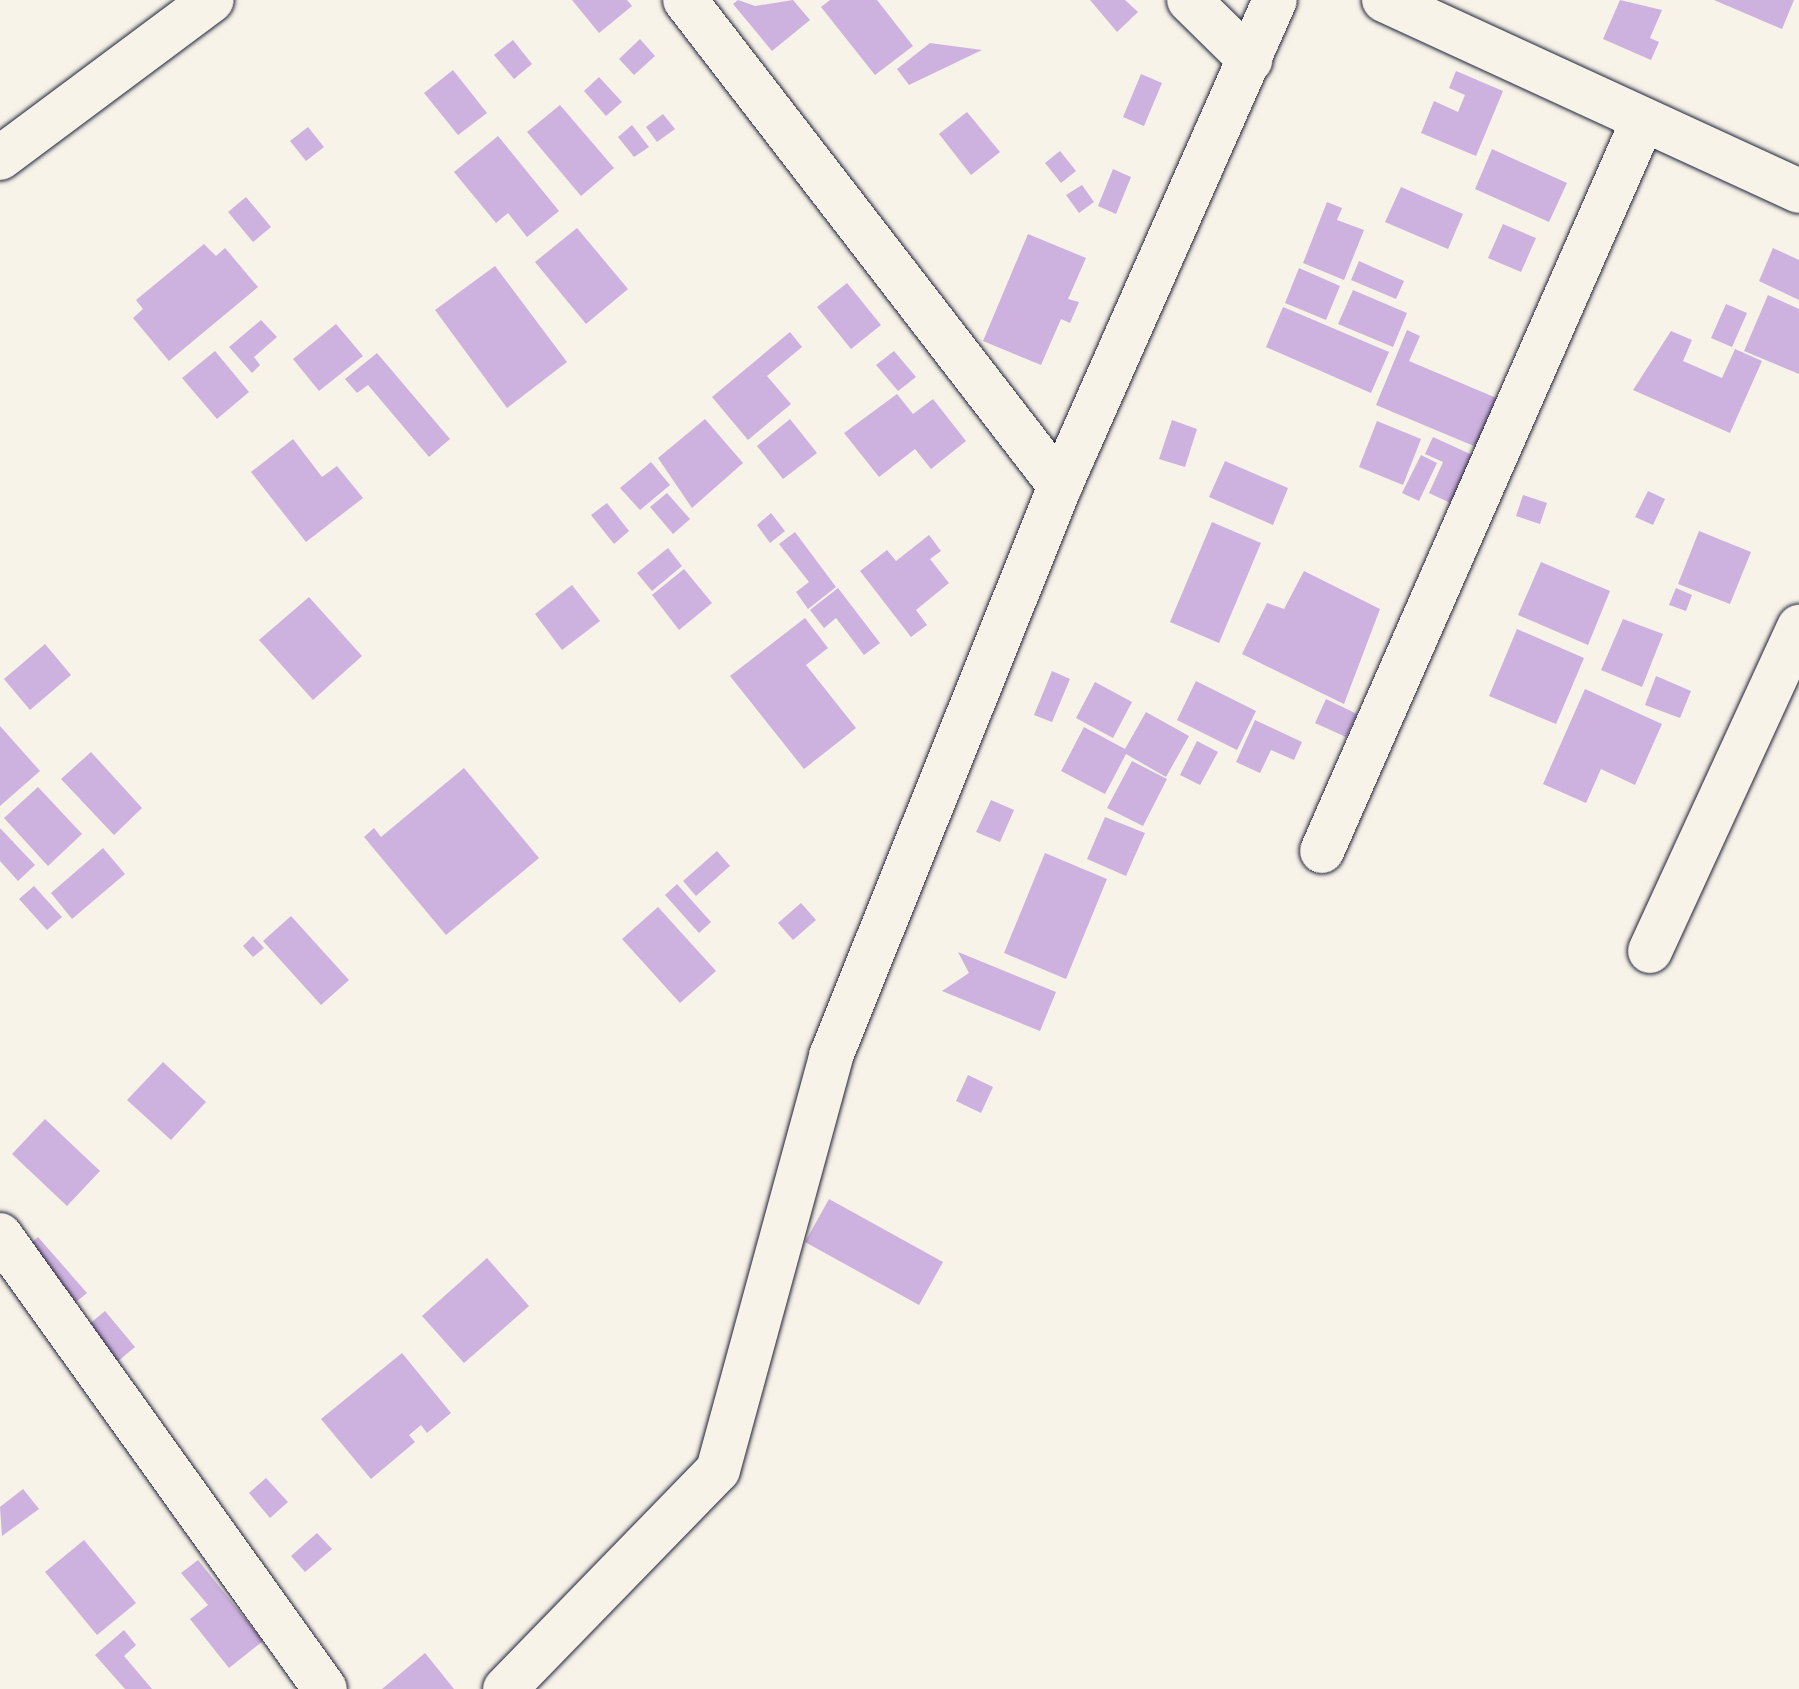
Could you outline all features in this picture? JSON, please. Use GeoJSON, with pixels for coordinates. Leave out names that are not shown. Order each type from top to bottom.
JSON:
{"type":"FeatureCollection","features":[{"type":"Feature","properties":{"kind":"street"},"geometry":{"type":"LineString","coordinates":[[0,158],[212,0]]}},
{"type":"Feature","properties":{"kind":"street"},"geometry":{"type":"LineString","coordinates":[[685,0],[1060,486]]}},
{"type":"Feature","properties":{"kind":"street"},"geometry":{"type":"LineString","coordinates":[[1189,0],[1250,60]]}},
{"type":"Feature","properties":{"kind":"street"},"geometry":{"type":"LineString","coordinates":[[505,1689],[718,1470],[831,1056],[1060,486],[1275,0]]}},
{"type":"Feature","properties":{"kind":"street"},"geometry":{"type":"LineString","coordinates":[[1384,0],[1799,191]]}},
{"type":"Feature","properties":{"kind":"street"},"geometry":{"type":"LineString","coordinates":[[1322,851],[1643,120]]}},
{"type":"Feature","properties":{"kind":"street"},"geometry":{"type":"LineString","coordinates":[[1650,951],[1799,627]]}},
{"type":"Feature","properties":{"kind":"street"},"geometry":{"type":"LineString","coordinates":[[0,1235],[325,1689]]}},
{"type":"Feature","properties":{"kind":"building"},"geometry":{"type":"Polygon","coordinates":[[[572,0],[627,0],[632,6],[599,33],[572,0]]]}},
{"type":"Feature","properties":{"kind":"building"},"geometry":{"type":"Polygon","coordinates":[[[738,0],[755,6],[793,0],[810,20],[772,51],[733,4],[738,0]]]}},
{"type":"Feature","properties":{"kind":"building"},"geometry":{"type":"Polygon","coordinates":[[[830,0],[877,0],[913,46],[875,75],[821,7],[830,0]]]}},
{"type":"Feature","properties":{"kind":"building"},"geometry":{"type":"Polygon","coordinates":[[[1090,0],[1125,0],[1138,12],[1117,32],[1090,0]]]}},
{"type":"Feature","properties":{"kind":"building"},"geometry":{"type":"Polygon","coordinates":[[[1620,0],[1662,10],[1650,38],[1659,42],[1651,60],[1603,39],[1620,0]]]}},
{"type":"Feature","properties":{"kind":"building"},"geometry":{"type":"Polygon","coordinates":[[[1714,0],[1794,0],[1782,29],[1714,0]]]}},
{"type":"Feature","properties":{"kind":"building"},"geometry":{"type":"Polygon","coordinates":[[[640,39],[655,56],[634,75],[619,59],[640,39]]]}},
{"type":"Feature","properties":{"kind":"building"},"geometry":{"type":"Polygon","coordinates":[[[513,40],[532,64],[514,79],[494,55],[513,40]]]}},
{"type":"Feature","properties":{"kind":"building"},"geometry":{"type":"Polygon","coordinates":[[[930,43],[982,50],[909,85],[897,69],[930,43]]]}},
{"type":"Feature","properties":{"kind":"building"},"geometry":{"type":"Polygon","coordinates":[[[453,70],[487,113],[458,135],[424,93],[453,70]]]}},
{"type":"Feature","properties":{"kind":"building"},"geometry":{"type":"Polygon","coordinates":[[[1456,71],[1503,91],[1476,156],[1421,133],[1434,101],[1458,112],[1465,95],[1449,88],[1456,71]]]}},
{"type":"Feature","properties":{"kind":"building"},"geometry":{"type":"Polygon","coordinates":[[[1141,74],[1162,83],[1144,126],[1123,117],[1141,74]]]}},
{"type":"Feature","properties":{"kind":"building"},"geometry":{"type":"Polygon","coordinates":[[[599,77],[622,102],[606,116],[584,91],[599,77]]]}},
{"type":"Feature","properties":{"kind":"building"},"geometry":{"type":"Polygon","coordinates":[[[560,105],[614,168],[581,196],[527,132],[560,105]]]}},
{"type":"Feature","properties":{"kind":"building"},"geometry":{"type":"Polygon","coordinates":[[[967,112],[1000,152],[971,175],[939,134],[967,112]]]}},
{"type":"Feature","properties":{"kind":"building"},"geometry":{"type":"Polygon","coordinates":[[[663,114],[675,129],[657,142],[646,127],[663,114]]]}},
{"type":"Feature","properties":{"kind":"building"},"geometry":{"type":"Polygon","coordinates":[[[632,125],[649,147],[634,157],[618,137],[632,125]]]}},
{"type":"Feature","properties":{"kind":"building"},"geometry":{"type":"Polygon","coordinates":[[[308,127],[324,147],[306,161],[290,141],[308,127]]]}},
{"type":"Feature","properties":{"kind":"building"},"geometry":{"type":"Polygon","coordinates":[[[498,136],[559,211],[527,237],[508,213],[496,223],[454,172],[498,136]]]}},
{"type":"Feature","properties":{"kind":"building"},"geometry":{"type":"Polygon","coordinates":[[[1492,149],[1567,183],[1549,222],[1475,189],[1492,149]]]}},
{"type":"Feature","properties":{"kind":"building"},"geometry":{"type":"Polygon","coordinates":[[[1060,151],[1076,171],[1061,183],[1045,163],[1060,151]]]}},
{"type":"Feature","properties":{"kind":"building"},"geometry":{"type":"Polygon","coordinates":[[[1113,169],[1131,177],[1116,214],[1098,206],[1113,169]]]}},
{"type":"Feature","properties":{"kind":"building"},"geometry":{"type":"Polygon","coordinates":[[[1082,185],[1094,202],[1079,213],[1066,195],[1082,185]]]}},
{"type":"Feature","properties":{"kind":"building"},"geometry":{"type":"Polygon","coordinates":[[[1401,187],[1463,214],[1448,249],[1385,222],[1401,187]]]}},
{"type":"Feature","properties":{"kind":"building"},"geometry":{"type":"Polygon","coordinates":[[[246,197],[271,227],[253,242],[228,212],[246,197]]]}},
{"type":"Feature","properties":{"kind":"building"},"geometry":{"type":"Polygon","coordinates":[[[1327,202],[1342,208],[1337,220],[1364,230],[1344,280],[1303,263],[1327,202]]]}},
{"type":"Feature","properties":{"kind":"building"},"geometry":{"type":"Polygon","coordinates":[[[1503,224],[1536,238],[1521,272],[1488,258],[1503,224]]]}},
{"type":"Feature","properties":{"kind":"building"},"geometry":{"type":"Polygon","coordinates":[[[577,228],[628,289],[586,324],[535,262],[577,228]]]}},
{"type":"Feature","properties":{"kind":"building"},"geometry":{"type":"Polygon","coordinates":[[[1028,234],[1086,258],[1068,299],[1079,302],[1070,323],[1061,319],[1041,365],[983,341],[1028,234]]]}},
{"type":"Feature","properties":{"kind":"building"},"geometry":{"type":"Polygon","coordinates":[[[204,244],[216,256],[225,248],[258,287],[169,361],[133,318],[143,309],[136,300],[204,244]]]}},
{"type":"Feature","properties":{"kind":"building"},"geometry":{"type":"Polygon","coordinates":[[[1773,248],[1799,260],[1799,300],[1759,281],[1773,248]]]}},
{"type":"Feature","properties":{"kind":"building"},"geometry":{"type":"Polygon","coordinates":[[[1359,261],[1404,281],[1396,299],[1351,280],[1359,261]]]}},
{"type":"Feature","properties":{"kind":"building"},"geometry":{"type":"Polygon","coordinates":[[[495,266],[567,362],[507,408],[435,310],[495,266]]]}},
{"type":"Feature","properties":{"kind":"building"},"geometry":{"type":"Polygon","coordinates":[[[1299,268],[1340,286],[1326,320],[1285,303],[1299,268]]]}},
{"type":"Feature","properties":{"kind":"building"},"geometry":{"type":"Polygon","coordinates":[[[847,283],[881,325],[851,349],[817,307],[847,283]]]}},
{"type":"Feature","properties":{"kind":"building"},"geometry":{"type":"Polygon","coordinates":[[[1353,290],[1407,313],[1393,347],[1338,324],[1353,290]]]}},
{"type":"Feature","properties":{"kind":"building"},"geometry":{"type":"Polygon","coordinates":[[[1768,295],[1799,309],[1799,374],[1744,351],[1768,295]]]}},
{"type":"Feature","properties":{"kind":"building"},"geometry":{"type":"Polygon","coordinates":[[[1726,304],[1747,313],[1732,347],[1711,338],[1726,304]]]}},
{"type":"Feature","properties":{"kind":"building"},"geometry":{"type":"Polygon","coordinates":[[[1283,307],[1389,352],[1371,393],[1266,347],[1283,307]]]}},
{"type":"Feature","properties":{"kind":"building"},"geometry":{"type":"Polygon","coordinates":[[[261,320],[277,337],[254,357],[260,365],[252,373],[229,347],[261,320]]]}},
{"type":"Feature","properties":{"kind":"building"},"geometry":{"type":"Polygon","coordinates":[[[336,324],[363,356],[319,391],[293,359],[336,324]]]}},
{"type":"Feature","properties":{"kind":"building"},"geometry":{"type":"Polygon","coordinates":[[[1407,330],[1420,336],[1409,361],[1513,405],[1493,454],[1376,405],[1407,330]]]}},
{"type":"Feature","properties":{"kind":"building"},"geometry":{"type":"Polygon","coordinates":[[[1671,331],[1692,340],[1683,361],[1722,378],[1735,349],[1762,361],[1730,433],[1633,390],[1671,331]]]}},
{"type":"Feature","properties":{"kind":"building"},"geometry":{"type":"Polygon","coordinates":[[[790,332],[802,347],[767,376],[791,404],[748,440],[712,397],[790,332]]]}},
{"type":"Feature","properties":{"kind":"building"},"geometry":{"type":"Polygon","coordinates":[[[215,351],[249,392],[217,419],[182,378],[215,351]]]}},
{"type":"Feature","properties":{"kind":"building"},"geometry":{"type":"Polygon","coordinates":[[[894,351],[916,377],[898,391],[876,365],[894,351]]]}},
{"type":"Feature","properties":{"kind":"building"},"geometry":{"type":"Polygon","coordinates":[[[377,353],[450,439],[429,457],[368,385],[357,393],[345,379],[377,353]]]}},
{"type":"Feature","properties":{"kind":"building"},"geometry":{"type":"Polygon","coordinates":[[[897,394],[913,414],[933,399],[966,441],[931,469],[915,449],[879,477],[844,433],[897,394]]]}},
{"type":"Feature","properties":{"kind":"building"},"geometry":{"type":"Polygon","coordinates":[[[705,419],[743,463],[692,508],[658,458],[705,419]]]}},
{"type":"Feature","properties":{"kind":"building"},"geometry":{"type":"Polygon","coordinates":[[[790,419],[817,453],[783,479],[757,446],[790,419]]]}},
{"type":"Feature","properties":{"kind":"building"},"geometry":{"type":"Polygon","coordinates":[[[1172,420],[1197,429],[1185,467],[1159,459],[1172,420]]]}},
{"type":"Feature","properties":{"kind":"building"},"geometry":{"type":"Polygon","coordinates":[[[1377,421],[1421,439],[1403,485],[1359,467],[1377,421]]]}},
{"type":"Feature","properties":{"kind":"building"},"geometry":{"type":"Polygon","coordinates":[[[1433,437],[1481,459],[1459,507],[1429,493],[1443,462],[1425,454],[1433,437]]]}},
{"type":"Feature","properties":{"kind":"building"},"geometry":{"type":"Polygon","coordinates":[[[293,439],[322,477],[337,466],[363,498],[306,542],[251,472],[293,439]]]}},
{"type":"Feature","properties":{"kind":"building"},"geometry":{"type":"Polygon","coordinates":[[[1421,455],[1437,463],[1419,501],[1402,493],[1421,455]]]}},
{"type":"Feature","properties":{"kind":"building"},"geometry":{"type":"Polygon","coordinates":[[[1225,461],[1288,488],[1273,525],[1209,497],[1225,461]]]}},
{"type":"Feature","properties":{"kind":"building"},"geometry":{"type":"Polygon","coordinates":[[[651,462],[670,485],[640,510],[620,488],[651,462]]]}},
{"type":"Feature","properties":{"kind":"building"},"geometry":{"type":"Polygon","coordinates":[[[1648,491],[1665,499],[1653,525],[1635,517],[1648,491]]]}},
{"type":"Feature","properties":{"kind":"building"},"geometry":{"type":"Polygon","coordinates":[[[667,493],[690,519],[673,534],[650,507],[667,493]]]}},
{"type":"Feature","properties":{"kind":"building"},"geometry":{"type":"Polygon","coordinates":[[[1523,495],[1547,503],[1540,524],[1516,516],[1523,495]]]}},
{"type":"Feature","properties":{"kind":"building"},"geometry":{"type":"Polygon","coordinates":[[[607,503],[629,531],[614,544],[591,515],[607,503]]]}},
{"type":"Feature","properties":{"kind":"building"},"geometry":{"type":"Polygon","coordinates":[[[771,513],[785,531],[770,543],[757,525],[771,513]]]}},
{"type":"Feature","properties":{"kind":"building"},"geometry":{"type":"Polygon","coordinates":[[[1212,522],[1261,543],[1219,643],[1170,622],[1212,522]]]}},
{"type":"Feature","properties":{"kind":"building"},"geometry":{"type":"Polygon","coordinates":[[[1699,531],[1751,552],[1730,604],[1678,584],[1699,531]]]}},
{"type":"Feature","properties":{"kind":"building"},"geometry":{"type":"Polygon","coordinates":[[[795,532],[836,587],[808,609],[796,592],[809,582],[779,544],[795,532]]]}},
{"type":"Feature","properties":{"kind":"building"},"geometry":{"type":"Polygon","coordinates":[[[929,535],[941,551],[930,559],[949,583],[916,610],[927,625],[911,637],[860,571],[887,550],[896,561],[929,535]]]}},
{"type":"Feature","properties":{"kind":"building"},"geometry":{"type":"Polygon","coordinates":[[[668,548],[682,566],[652,591],[637,573],[668,548]]]}},
{"type":"Feature","properties":{"kind":"building"},"geometry":{"type":"Polygon","coordinates":[[[1541,562],[1610,591],[1588,645],[1518,615],[1541,562]]]}},
{"type":"Feature","properties":{"kind":"building"},"geometry":{"type":"Polygon","coordinates":[[[684,569],[712,603],[679,630],[652,595],[684,569]]]}},
{"type":"Feature","properties":{"kind":"building"},"geometry":{"type":"Polygon","coordinates":[[[1304,571],[1380,609],[1344,704],[1242,654],[1267,603],[1284,609],[1304,571]]]}},
{"type":"Feature","properties":{"kind":"building"},"geometry":{"type":"Polygon","coordinates":[[[572,585],[600,621],[562,650],[535,614],[572,585]]]}},
{"type":"Feature","properties":{"kind":"building"},"geometry":{"type":"Polygon","coordinates":[[[838,588],[880,643],[864,655],[836,618],[824,628],[810,610],[838,588]]]}},
{"type":"Feature","properties":{"kind":"building"},"geometry":{"type":"Polygon","coordinates":[[[1676,588],[1692,595],[1686,611],[1669,605],[1676,588]]]}},
{"type":"Feature","properties":{"kind":"building"},"geometry":{"type":"Polygon","coordinates":[[[309,597],[362,656],[313,700],[259,640],[309,597]]]}},
{"type":"Feature","properties":{"kind":"building"},"geometry":{"type":"Polygon","coordinates":[[[805,618],[828,648],[806,665],[856,728],[804,769],[730,676],[805,618]]]}},
{"type":"Feature","properties":{"kind":"building"},"geometry":{"type":"Polygon","coordinates":[[[1623,619],[1663,634],[1642,687],[1601,670],[1623,619]]]}},
{"type":"Feature","properties":{"kind":"building"},"geometry":{"type":"Polygon","coordinates":[[[1517,629],[1584,658],[1556,724],[1489,696],[1517,629]]]}},
{"type":"Feature","properties":{"kind":"building"},"geometry":{"type":"Polygon","coordinates":[[[45,644],[71,675],[30,710],[4,679],[45,644]]]}},
{"type":"Feature","properties":{"kind":"building"},"geometry":{"type":"Polygon","coordinates":[[[1052,671],[1070,679],[1052,722],[1034,715],[1052,671]]]}},
{"type":"Feature","properties":{"kind":"building"},"geometry":{"type":"Polygon","coordinates":[[[1656,676],[1691,691],[1680,718],[1645,705],[1656,676]]]}},
{"type":"Feature","properties":{"kind":"building"},"geometry":{"type":"Polygon","coordinates":[[[1196,681],[1256,711],[1237,750],[1177,720],[1196,681]]]}},
{"type":"Feature","properties":{"kind":"building"},"geometry":{"type":"Polygon","coordinates":[[[1095,682],[1132,702],[1113,738],[1076,718],[1095,682]]]}},
{"type":"Feature","properties":{"kind":"building"},"geometry":{"type":"Polygon","coordinates":[[[1585,689],[1662,724],[1635,785],[1601,769],[1586,803],[1543,784],[1585,689]]]}},
{"type":"Feature","properties":{"kind":"building"},"geometry":{"type":"Polygon","coordinates":[[[1326,699],[1357,714],[1346,737],[1315,723],[1326,699]]]}},
{"type":"Feature","properties":{"kind":"building"},"geometry":{"type":"Polygon","coordinates":[[[1146,712],[1189,736],[1166,777],[1126,754],[1105,794],[1061,771],[1084,727],[1125,749],[1146,712]]]}},
{"type":"Feature","properties":{"kind":"building"},"geometry":{"type":"Polygon","coordinates":[[[1255,720],[1302,742],[1294,760],[1271,750],[1260,773],[1236,762],[1255,720]]]}},
{"type":"Feature","properties":{"kind":"building"},"geometry":{"type":"Polygon","coordinates":[[[0,726],[40,771],[0,806],[0,726]]]}},
{"type":"Feature","properties":{"kind":"building"},"geometry":{"type":"Polygon","coordinates":[[[1197,741],[1218,752],[1200,785],[1180,775],[1197,741]]]}},
{"type":"Feature","properties":{"kind":"building"},"geometry":{"type":"Polygon","coordinates":[[[91,752],[142,808],[114,835],[61,779],[91,752]]]}},
{"type":"Feature","properties":{"kind":"building"},"geometry":{"type":"Polygon","coordinates":[[[1132,761],[1167,779],[1143,826],[1107,808],[1132,761]]]}},
{"type":"Feature","properties":{"kind":"building"},"geometry":{"type":"Polygon","coordinates":[[[464,768],[539,858],[446,935],[364,837],[374,828],[381,837],[464,768]]]}},
{"type":"Feature","properties":{"kind":"building"},"geometry":{"type":"Polygon","coordinates":[[[38,787],[82,834],[48,866],[4,818],[38,787]]]}},
{"type":"Feature","properties":{"kind":"building"},"geometry":{"type":"Polygon","coordinates":[[[991,800],[1014,810],[1000,842],[976,832],[991,800]]]}},
{"type":"Feature","properties":{"kind":"building"},"geometry":{"type":"Polygon","coordinates":[[[1105,817],[1145,833],[1126,876],[1087,859],[1105,817]]]}},
{"type":"Feature","properties":{"kind":"building"},"geometry":{"type":"Polygon","coordinates":[[[0,828],[35,865],[18,881],[0,861],[0,828]]]}},
{"type":"Feature","properties":{"kind":"building"},"geometry":{"type":"Polygon","coordinates":[[[103,848],[125,874],[72,919],[51,893],[103,848]]]}},
{"type":"Feature","properties":{"kind":"building"},"geometry":{"type":"Polygon","coordinates":[[[717,851],[730,866],[696,896],[683,881],[717,851]]]}},
{"type":"Feature","properties":{"kind":"building"},"geometry":{"type":"Polygon","coordinates":[[[1045,853],[1107,879],[1066,979],[1004,953],[1045,853]]]}},
{"type":"Feature","properties":{"kind":"building"},"geometry":{"type":"Polygon","coordinates":[[[677,884],[711,922],[699,933],[665,895],[677,884]]]}},
{"type":"Feature","properties":{"kind":"building"},"geometry":{"type":"Polygon","coordinates":[[[34,886],[62,917],[47,930],[19,899],[34,886]]]}},
{"type":"Feature","properties":{"kind":"building"},"geometry":{"type":"Polygon","coordinates":[[[801,903],[816,920],[793,940],[778,923],[801,903]]]}},
{"type":"Feature","properties":{"kind":"building"},"geometry":{"type":"Polygon","coordinates":[[[658,907],[716,971],[680,1003],[622,939],[658,907]]]}},
{"type":"Feature","properties":{"kind":"building"},"geometry":{"type":"Polygon","coordinates":[[[291,916],[349,980],[321,1005],[263,941],[291,916]]]}},
{"type":"Feature","properties":{"kind":"building"},"geometry":{"type":"Polygon","coordinates":[[[253,936],[264,948],[253,957],[243,946],[253,936]]]}},
{"type":"Feature","properties":{"kind":"building"},"geometry":{"type":"Polygon","coordinates":[[[958,952],[1056,992],[1040,1031],[942,991],[969,973],[958,952]]]}},
{"type":"Feature","properties":{"kind":"building"},"geometry":{"type":"Polygon","coordinates":[[[163,1062],[206,1102],[171,1140],[127,1100],[163,1062]]]}},
{"type":"Feature","properties":{"kind":"building"},"geometry":{"type":"Polygon","coordinates":[[[968,1075],[993,1087],[981,1113],[956,1101],[968,1075]]]}},
{"type":"Feature","properties":{"kind":"building"},"geometry":{"type":"Polygon","coordinates":[[[45,1119],[100,1171],[67,1206],[12,1154],[45,1119]]]}},
{"type":"Feature","properties":{"kind":"building"},"geometry":{"type":"Polygon","coordinates":[[[829,1199],[943,1262],[919,1305],[805,1242],[829,1199]]]}},
{"type":"Feature","properties":{"kind":"building"},"geometry":{"type":"Polygon","coordinates":[[[38,1237],[87,1293],[69,1308],[20,1253],[38,1237]]]}},
{"type":"Feature","properties":{"kind":"building"},"geometry":{"type":"Polygon","coordinates":[[[487,1258],[529,1306],[464,1363],[422,1316],[487,1258]]]}},
{"type":"Feature","properties":{"kind":"building"},"geometry":{"type":"Polygon","coordinates":[[[105,1311],[135,1347],[117,1362],[87,1326],[105,1311]]]}},
{"type":"Feature","properties":{"kind":"building"},"geometry":{"type":"Polygon","coordinates":[[[402,1353],[451,1413],[427,1433],[421,1425],[409,1435],[415,1442],[371,1479],[321,1419],[402,1353]]]}},
{"type":"Feature","properties":{"kind":"building"},"geometry":{"type":"Polygon","coordinates":[[[266,1478],[288,1502],[270,1518],[249,1493],[266,1478]]]}},
{"type":"Feature","properties":{"kind":"building"},"geometry":{"type":"Polygon","coordinates":[[[23,1489],[39,1509],[2,1536],[0,1507],[23,1489]]]}},
{"type":"Feature","properties":{"kind":"building"},"geometry":{"type":"Polygon","coordinates":[[[317,1533],[332,1549],[305,1572],[291,1556],[317,1533]]]}},
{"type":"Feature","properties":{"kind":"building"},"geometry":{"type":"Polygon","coordinates":[[[84,1540],[136,1603],[97,1635],[45,1572],[84,1540]]]}},
{"type":"Feature","properties":{"kind":"building"},"geometry":{"type":"Polygon","coordinates":[[[198,1560],[263,1641],[229,1668],[190,1619],[208,1605],[181,1573],[198,1560]]]}},
{"type":"Feature","properties":{"kind":"building"},"geometry":{"type":"Polygon","coordinates":[[[124,1630],[136,1645],[124,1656],[152,1689],[125,1689],[95,1655],[124,1630]]]}},
{"type":"Feature","properties":{"kind":"building"},"geometry":{"type":"Polygon","coordinates":[[[425,1653],[454,1689],[382,1689],[425,1653]]]}}]}
